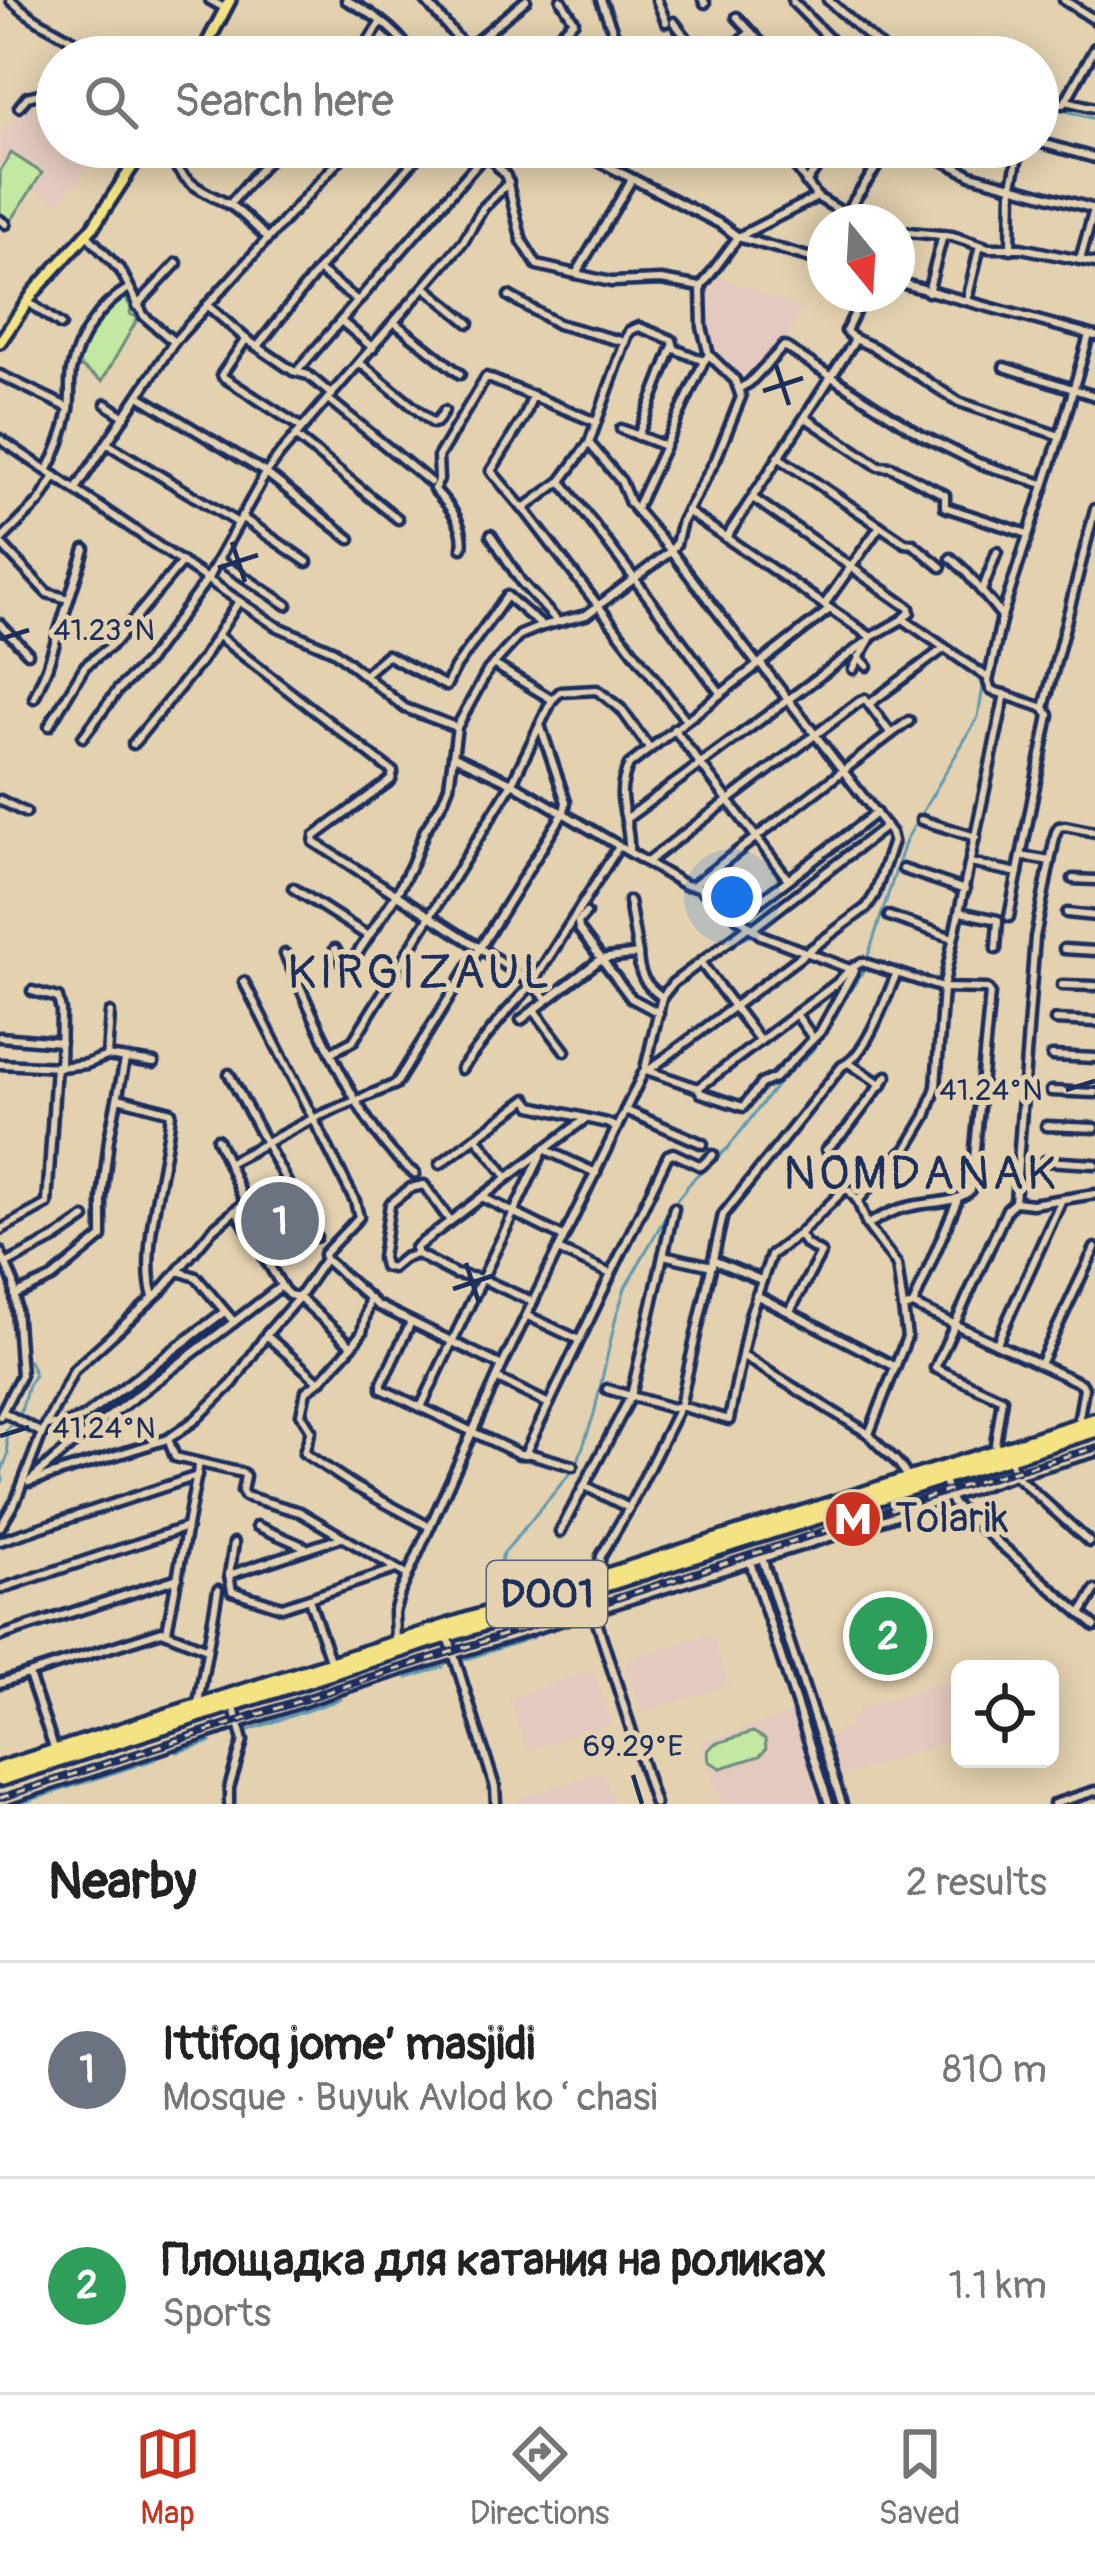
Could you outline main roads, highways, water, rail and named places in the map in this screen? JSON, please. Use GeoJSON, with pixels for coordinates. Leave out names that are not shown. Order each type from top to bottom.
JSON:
{"type":"FeatureCollection","features":[{"type":"Feature","properties":{"kind":"highway","name":"D001"},"geometry":{"type":"LineString","coordinates":[[0,1769],[233,1705],[448,1636],[597,1578],[907,1478],[1090,1425]]}},
{"type":"Feature","properties":{"kind":"highway","name":"D001"},"geometry":{"type":"LineString","coordinates":[[0,1779],[197,1706],[395,1643],[587,1591],[943,1477],[1003,1453]]}},
{"type":"Feature","properties":{"kind":"main road"},"geometry":{"type":"LineString","coordinates":[[211,36],[228,4]]}},
{"type":"Feature","properties":{"kind":"main road"},"geometry":{"type":"LineString","coordinates":[[0,342],[28,302],[88,235],[128,168]]}},
{"type":"Feature","properties":{"kind":"waterway"},"geometry":{"type":"LineString","coordinates":[[1059,109],[1095,119]]}},
{"type":"Feature","properties":{"kind":"waterway"},"geometry":{"type":"LineString","coordinates":[[577,1464],[625,1288],[671,1207],[728,1148],[779,1082],[812,1051],[863,971],[906,840],[978,717],[984,681]]}},
{"type":"Feature","properties":{"kind":"waterway"},"geometry":{"type":"LineString","coordinates":[[0,1485],[8,1455],[6,1431],[21,1411],[35,1375],[29,1361]]}},
{"type":"Feature","properties":{"kind":"waterway"},"geometry":{"type":"LineString","coordinates":[[492,1589],[503,1554],[572,1471]]}},
{"type":"Feature","properties":{"kind":"waterway"},"geometry":{"type":"LineString","coordinates":[[463,1660],[534,1637]]}},
{"type":"Feature","properties":{"kind":"waterway"},"geometry":{"type":"LineString","coordinates":[[407,1678],[443,1667]]}},
{"type":"Feature","properties":{"kind":"waterway"},"geometry":{"type":"LineString","coordinates":[[246,1731],[341,1699]]}},
{"type":"Feature","properties":{"kind":"waterway"},"geometry":{"type":"LineString","coordinates":[[177,1752],[211,1742]]}},
{"type":"Feature","properties":{"kind":"waterway"},"geometry":{"type":"LineString","coordinates":[[18,1804],[156,1759]]}},
{"type":"Feature","properties":{"kind":"railway"},"geometry":{"type":"LineString","coordinates":[[0,1798],[972,1483],[1095,1448]]}},
{"type":"Feature","properties":{"kind":"place","name":"Ittifoq jome’ masjidi"},"geometry":{"type":"Point","coordinates":[280,1221]}},
{"type":"Feature","properties":{"kind":"place","name":"Tolarik"},"geometry":{"type":"Point","coordinates":[853,1519]}},
{"type":"Feature","properties":{"kind":"place","name":"Площадка для катания на роликах"},"geometry":{"type":"Point","coordinates":[888,1636]}},
{"type":"Feature","properties":{"kind":"district","name":"KIRGIZAUL"},"geometry":{"type":"Point","coordinates":[420,973]}},
{"type":"Feature","properties":{"kind":"district","name":"NOMDANAK"},"geometry":{"type":"Point","coordinates":[921,1174]}}]}
